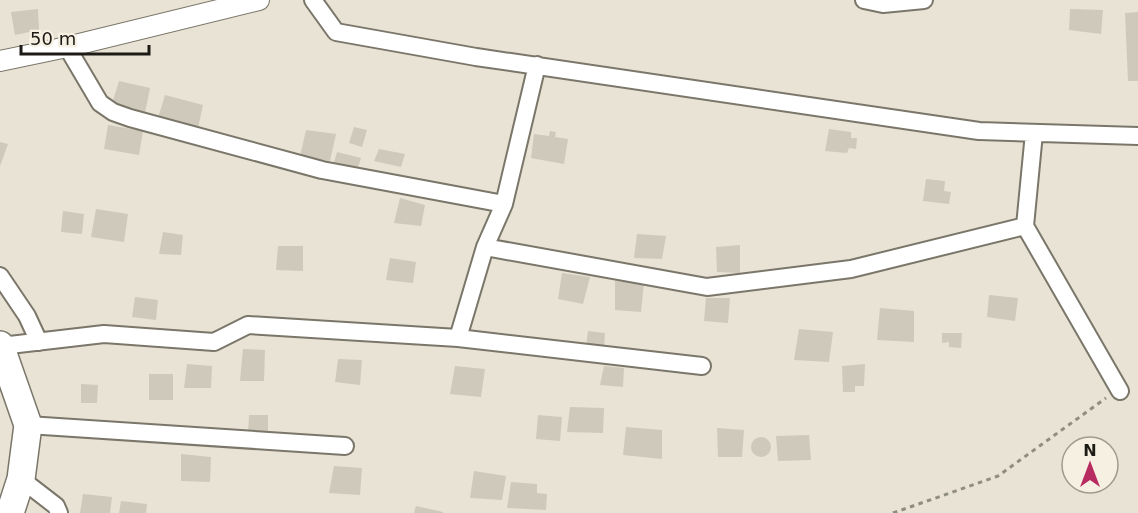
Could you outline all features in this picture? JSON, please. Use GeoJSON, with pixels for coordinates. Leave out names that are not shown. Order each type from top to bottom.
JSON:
{"type":"FeatureCollection","features":[{"type":"Feature","properties":{"kind":"highway"},"geometry":{"type":"LineString","coordinates":[[0,345],[28,425],[21,479],[10,513]]}},
{"type":"Feature","properties":{"kind":"street"},"geometry":{"type":"LineString","coordinates":[[0,61],[259,0]]}},
{"type":"Feature","properties":{"kind":"street"},"geometry":{"type":"LineString","coordinates":[[314,0],[336,32],[476,57],[979,131],[1138,136]]}},
{"type":"Feature","properties":{"kind":"street"},"geometry":{"type":"LineString","coordinates":[[864,0],[883,3],[924,0]]}},
{"type":"Feature","properties":{"kind":"street"},"geometry":{"type":"LineString","coordinates":[[67,47],[100,103],[122,115],[322,170],[504,204]]}},
{"type":"Feature","properties":{"kind":"street"},"geometry":{"type":"LineString","coordinates":[[458,338],[485,247],[504,204],[537,65]]}},
{"type":"Feature","properties":{"kind":"street"},"geometry":{"type":"LineString","coordinates":[[1034,133],[1025,226],[1115,393]]}},
{"type":"Feature","properties":{"kind":"street"},"geometry":{"type":"LineString","coordinates":[[485,247],[707,287],[851,269],[1025,226]]}},
{"type":"Feature","properties":{"kind":"street"},"geometry":{"type":"LineString","coordinates":[[0,276],[27,316],[39,342]]}},
{"type":"Feature","properties":{"kind":"street"},"geometry":{"type":"LineString","coordinates":[[0,345],[104,334],[214,342],[248,324],[458,338],[702,366]]}},
{"type":"Feature","properties":{"kind":"street"},"geometry":{"type":"LineString","coordinates":[[28,425],[345,446]]}},
{"type":"Feature","properties":{"kind":"street"},"geometry":{"type":"LineString","coordinates":[[21,479],[56,506],[59,513]]}},
{"type":"Feature","properties":{"kind":"path"},"geometry":{"type":"LineString","coordinates":[[893,513],[998,476],[1115,393]]}},
{"type":"Feature","properties":{"kind":"building"},"geometry":{"type":"Polygon","coordinates":[[[38,9],[39,30],[15,35],[11,12],[38,9]]]}},
{"type":"Feature","properties":{"kind":"building"},"geometry":{"type":"Polygon","coordinates":[[[1070,9],[1103,10],[1101,34],[1069,30],[1070,9]]]}},
{"type":"Feature","properties":{"kind":"building"},"geometry":{"type":"Polygon","coordinates":[[[1138,12],[1138,81],[1128,81],[1125,13],[1138,12]]]}},
{"type":"Feature","properties":{"kind":"building"},"geometry":{"type":"Polygon","coordinates":[[[119,81],[150,88],[145,113],[111,107],[119,81]]]}},
{"type":"Feature","properties":{"kind":"building"},"geometry":{"type":"Polygon","coordinates":[[[165,95],[203,105],[198,128],[158,118],[165,95]]]}},
{"type":"Feature","properties":{"kind":"building"},"geometry":{"type":"Polygon","coordinates":[[[108,125],[143,131],[139,155],[104,149],[108,125]]]}},
{"type":"Feature","properties":{"kind":"building"},"geometry":{"type":"Polygon","coordinates":[[[354,127],[367,130],[362,147],[349,143],[354,127]]]}},
{"type":"Feature","properties":{"kind":"building"},"geometry":{"type":"Polygon","coordinates":[[[829,129],[851,132],[851,138],[857,138],[856,149],[849,148],[847,153],[825,151],[829,129]]]}},
{"type":"Feature","properties":{"kind":"building"},"geometry":{"type":"Polygon","coordinates":[[[306,130],[336,134],[330,161],[300,156],[306,130]]]}},
{"type":"Feature","properties":{"kind":"building"},"geometry":{"type":"Polygon","coordinates":[[[550,131],[556,132],[555,137],[568,139],[564,164],[531,158],[534,134],[549,136],[550,131]]]}},
{"type":"Feature","properties":{"kind":"building"},"geometry":{"type":"Polygon","coordinates":[[[0,142],[8,144],[0,166],[0,142]]]}},
{"type":"Feature","properties":{"kind":"building"},"geometry":{"type":"Polygon","coordinates":[[[379,149],[405,154],[401,167],[374,161],[379,149]]]}},
{"type":"Feature","properties":{"kind":"building"},"geometry":{"type":"Polygon","coordinates":[[[337,152],[361,158],[357,171],[333,166],[337,152]]]}},
{"type":"Feature","properties":{"kind":"building"},"geometry":{"type":"Polygon","coordinates":[[[926,179],[945,181],[944,191],[951,192],[949,204],[923,201],[926,179]]]}},
{"type":"Feature","properties":{"kind":"building"},"geometry":{"type":"Polygon","coordinates":[[[400,198],[425,205],[421,226],[394,223],[400,198]]]}},
{"type":"Feature","properties":{"kind":"building"},"geometry":{"type":"Polygon","coordinates":[[[96,209],[128,214],[124,242],[91,237],[96,209]]]}},
{"type":"Feature","properties":{"kind":"building"},"geometry":{"type":"Polygon","coordinates":[[[63,211],[84,214],[82,234],[61,232],[63,211]]]}},
{"type":"Feature","properties":{"kind":"building"},"geometry":{"type":"Polygon","coordinates":[[[163,232],[183,235],[181,255],[159,254],[163,232]]]}},
{"type":"Feature","properties":{"kind":"building"},"geometry":{"type":"Polygon","coordinates":[[[637,234],[666,236],[662,259],[634,258],[637,234]]]}},
{"type":"Feature","properties":{"kind":"building"},"geometry":{"type":"Polygon","coordinates":[[[740,245],[740,273],[717,272],[716,247],[740,245]]]}},
{"type":"Feature","properties":{"kind":"building"},"geometry":{"type":"Polygon","coordinates":[[[278,246],[303,246],[303,271],[276,270],[278,246]]]}},
{"type":"Feature","properties":{"kind":"building"},"geometry":{"type":"Polygon","coordinates":[[[390,258],[416,262],[413,283],[386,280],[390,258]]]}},
{"type":"Feature","properties":{"kind":"building"},"geometry":{"type":"Polygon","coordinates":[[[562,273],[590,277],[583,304],[558,299],[562,273]]]}},
{"type":"Feature","properties":{"kind":"building"},"geometry":{"type":"Polygon","coordinates":[[[615,281],[644,283],[641,312],[615,310],[615,281]]]}},
{"type":"Feature","properties":{"kind":"building"},"geometry":{"type":"Polygon","coordinates":[[[989,295],[1018,298],[1015,321],[987,317],[989,295]]]}},
{"type":"Feature","properties":{"kind":"building"},"geometry":{"type":"Polygon","coordinates":[[[135,297],[158,300],[156,320],[132,317],[135,297]]]}},
{"type":"Feature","properties":{"kind":"building"},"geometry":{"type":"Polygon","coordinates":[[[706,298],[730,298],[728,323],[704,321],[706,298]]]}},
{"type":"Feature","properties":{"kind":"building"},"geometry":{"type":"Polygon","coordinates":[[[880,308],[914,311],[914,342],[877,340],[880,308]]]}},
{"type":"Feature","properties":{"kind":"building"},"geometry":{"type":"Polygon","coordinates":[[[799,329],[833,332],[829,362],[794,360],[799,329]]]}},
{"type":"Feature","properties":{"kind":"building"},"geometry":{"type":"Polygon","coordinates":[[[588,331],[605,333],[604,349],[586,346],[588,331]]]}},
{"type":"Feature","properties":{"kind":"building"},"geometry":{"type":"Polygon","coordinates":[[[942,333],[962,333],[961,348],[949,347],[949,342],[942,343],[942,333]]]}},
{"type":"Feature","properties":{"kind":"building"},"geometry":{"type":"Polygon","coordinates":[[[243,349],[265,350],[264,381],[240,381],[243,349]]]}},
{"type":"Feature","properties":{"kind":"building"},"geometry":{"type":"Polygon","coordinates":[[[338,359],[362,360],[360,385],[335,382],[338,359]]]}},
{"type":"Feature","properties":{"kind":"building"},"geometry":{"type":"Polygon","coordinates":[[[187,364],[212,366],[211,388],[184,388],[187,364]]]}},
{"type":"Feature","properties":{"kind":"building"},"geometry":{"type":"Polygon","coordinates":[[[865,364],[864,386],[855,386],[855,392],[843,392],[842,366],[865,364]]]}},
{"type":"Feature","properties":{"kind":"building"},"geometry":{"type":"Polygon","coordinates":[[[455,366],[485,369],[481,397],[450,394],[455,366]]]}},
{"type":"Feature","properties":{"kind":"building"},"geometry":{"type":"Polygon","coordinates":[[[604,366],[624,368],[623,387],[600,385],[604,366]]]}},
{"type":"Feature","properties":{"kind":"building"},"geometry":{"type":"Polygon","coordinates":[[[149,374],[173,374],[173,400],[149,400],[149,374]]]}},
{"type":"Feature","properties":{"kind":"building"},"geometry":{"type":"Polygon","coordinates":[[[81,384],[98,385],[97,403],[81,403],[81,384]]]}},
{"type":"Feature","properties":{"kind":"building"},"geometry":{"type":"Polygon","coordinates":[[[570,407],[604,408],[603,433],[567,432],[570,407]]]}},
{"type":"Feature","properties":{"kind":"building"},"geometry":{"type":"Polygon","coordinates":[[[249,415],[268,415],[268,435],[248,434],[249,415]]]}},
{"type":"Feature","properties":{"kind":"building"},"geometry":{"type":"Polygon","coordinates":[[[538,415],[562,417],[560,441],[536,439],[538,415]]]}},
{"type":"Feature","properties":{"kind":"building"},"geometry":{"type":"Polygon","coordinates":[[[626,427],[662,430],[662,459],[623,455],[626,427]]]}},
{"type":"Feature","properties":{"kind":"building"},"geometry":{"type":"Polygon","coordinates":[[[717,428],[744,430],[742,457],[718,457],[717,428]]]}},
{"type":"Feature","properties":{"kind":"building"},"geometry":{"type":"Polygon","coordinates":[[[809,435],[811,460],[778,461],[776,436],[809,435]]]}},
{"type":"Feature","properties":{"kind":"building"},"geometry":{"type":"Polygon","coordinates":[[[761,437],[768,440],[771,447],[768,454],[761,457],[754,454],[751,447],[754,440],[761,437]]]}},
{"type":"Feature","properties":{"kind":"building"},"geometry":{"type":"Polygon","coordinates":[[[181,454],[211,457],[210,482],[181,481],[181,454]]]}},
{"type":"Feature","properties":{"kind":"building"},"geometry":{"type":"Polygon","coordinates":[[[334,466],[362,468],[360,495],[329,493],[334,466]]]}},
{"type":"Feature","properties":{"kind":"building"},"geometry":{"type":"Polygon","coordinates":[[[474,471],[506,476],[502,500],[470,498],[474,471]]]}},
{"type":"Feature","properties":{"kind":"building"},"geometry":{"type":"Polygon","coordinates":[[[511,482],[537,484],[537,493],[547,494],[546,510],[507,508],[511,482]]]}},
{"type":"Feature","properties":{"kind":"building"},"geometry":{"type":"Polygon","coordinates":[[[83,494],[112,497],[110,513],[80,513],[83,494]]]}},
{"type":"Feature","properties":{"kind":"building"},"geometry":{"type":"Polygon","coordinates":[[[121,501],[147,504],[146,513],[119,513],[121,501]]]}},
{"type":"Feature","properties":{"kind":"building"},"geometry":{"type":"Polygon","coordinates":[[[416,506],[443,512],[443,513],[414,513],[416,506]]]}}]}
